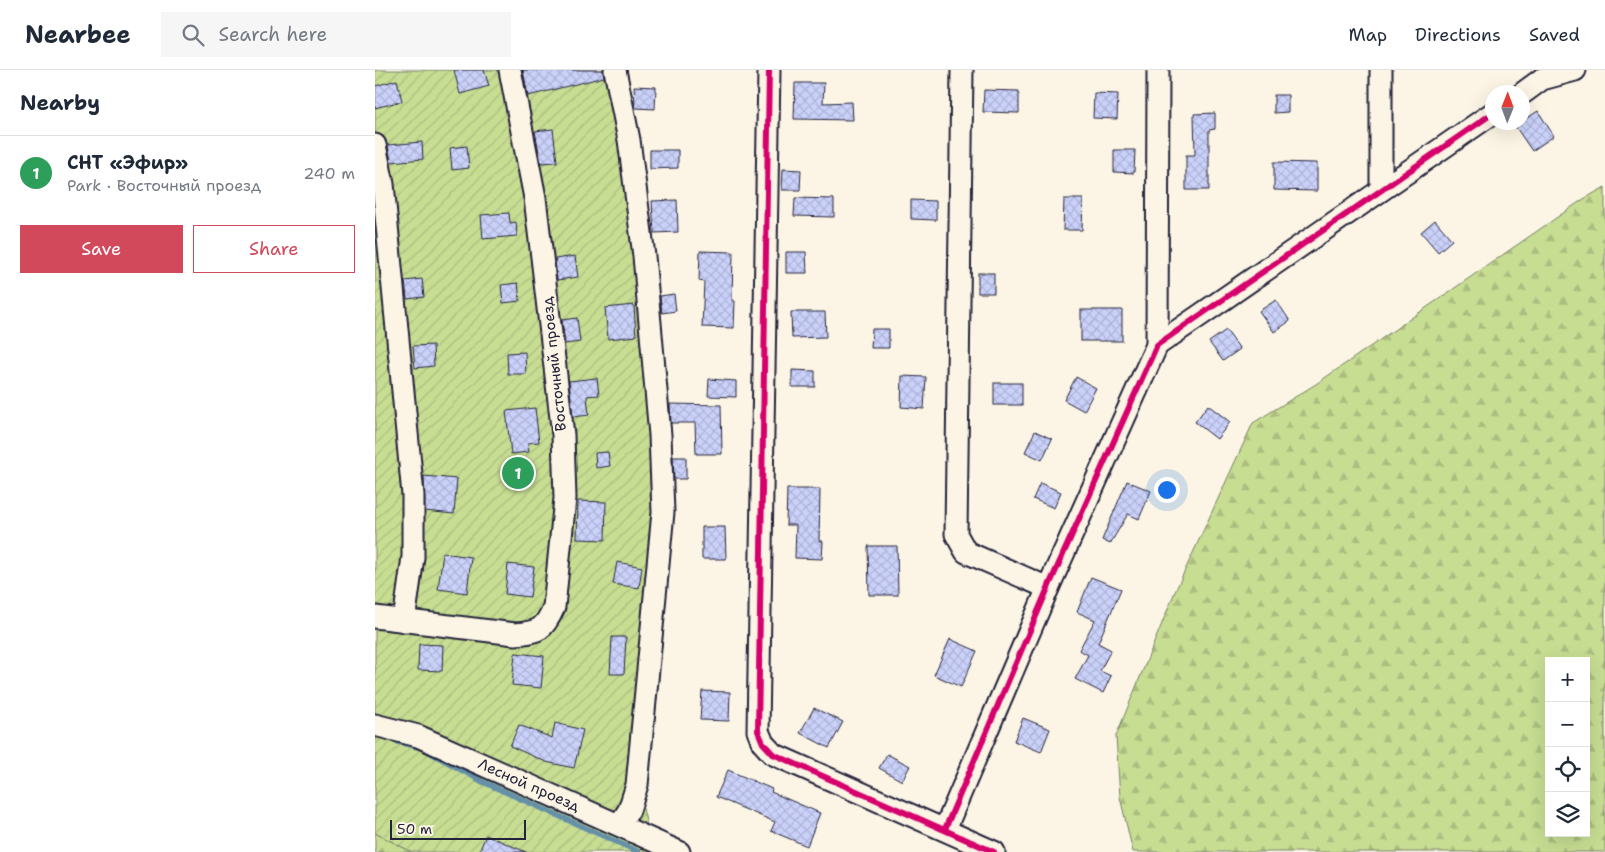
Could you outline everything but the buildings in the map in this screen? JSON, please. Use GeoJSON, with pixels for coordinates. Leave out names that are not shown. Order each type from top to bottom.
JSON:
{"type":"FeatureCollection","features":[{"type":"Feature","properties":{"kind":"street","name":"Восточный проезд"},"geometry":{"type":"LineString","coordinates":[[375,618],[515,634],[536,632],[547,622],[554,606],[565,498],[563,435],[535,198],[510,70]]}},
{"type":"Feature","properties":{"kind":"street"},"geometry":{"type":"LineString","coordinates":[[615,70],[629,140],[644,256],[660,435],[663,512],[637,785],[629,810],[619,825]]}},
{"type":"Feature","properties":{"kind":"street"},"geometry":{"type":"LineString","coordinates":[[769,70],[758,731],[763,743],[773,754],[994,852]]}},
{"type":"Feature","properties":{"kind":"street"},"geometry":{"type":"LineString","coordinates":[[962,70],[957,534],[966,552],[1048,588]]}},
{"type":"Feature","properties":{"kind":"street"},"geometry":{"type":"LineString","coordinates":[[945,829],[1048,588],[1157,345],[1158,70]]}},
{"type":"Feature","properties":{"kind":"street"},"geometry":{"type":"LineString","coordinates":[[1381,70],[1381,190]]}},
{"type":"Feature","properties":{"kind":"street"},"geometry":{"type":"LineString","coordinates":[[1530,88],[1542,79],[1575,70]]}},
{"type":"Feature","properties":{"kind":"street"},"geometry":{"type":"LineString","coordinates":[[1157,345],[1485,118]]}},
{"type":"Feature","properties":{"kind":"street"},"geometry":{"type":"LineString","coordinates":[[375,145],[383,184],[413,495],[413,556],[404,621]]}},
{"type":"Feature","properties":{"kind":"street","name":"Лесной проезд"},"geometry":{"type":"LineString","coordinates":[[375,725],[418,736],[679,852]]}},
{"type":"Feature","properties":{"kind":"green space"},"geometry":{"type":"Polygon","coordinates":[[[375,70],[613,70],[660,435],[637,785],[651,841],[675,852],[412,852],[375,833],[375,70]]]}},
{"type":"Feature","properties":{"kind":"green space"},"geometry":{"type":"Polygon","coordinates":[[[1605,187],[1605,852],[1133,852],[1120,797],[1116,736],[1174,594],[1253,423],[1316,384],[1582,200],[1605,187]]]}},
{"type":"Feature","properties":{"kind":"green space"},"geometry":{"type":"Polygon","coordinates":[[[375,833],[412,852],[375,852],[375,833]]]}},
{"type":"Feature","properties":{"kind":"waterway"},"geometry":{"type":"LineString","coordinates":[[398,742],[422,748],[483,782],[639,852]]}},
{"type":"Feature","properties":{"kind":"cycle path"},"geometry":{"type":"LineString","coordinates":[[769,70],[758,731],[763,743],[773,754],[994,852]]}},
{"type":"Feature","properties":{"kind":"cycle path"},"geometry":{"type":"LineString","coordinates":[[945,829],[1048,588],[1157,345],[1485,119]]}},
{"type":"Feature","properties":{"kind":"place","name":"СНТ «Эфир»"},"geometry":{"type":"Point","coordinates":[518,473]}}]}
